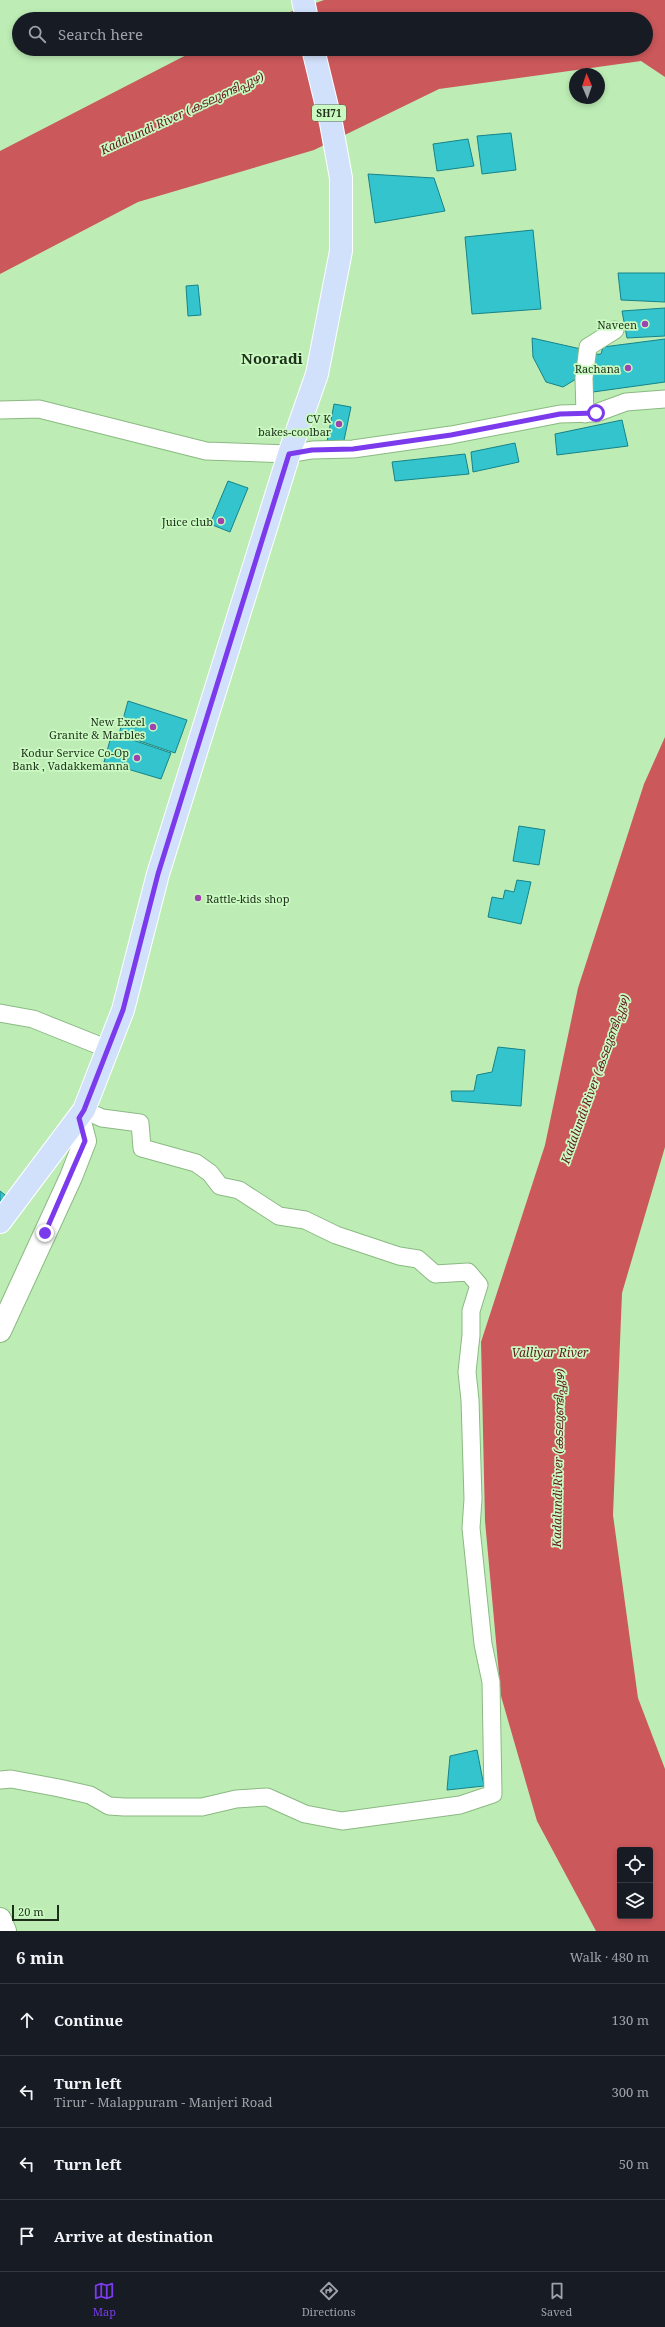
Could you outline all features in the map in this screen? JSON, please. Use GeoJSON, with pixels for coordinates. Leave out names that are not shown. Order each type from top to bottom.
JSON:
{"type":"FeatureCollection","features":[{"type":"Feature","properties":{"kind":"main road"},"geometry":{"type":"LineString","coordinates":[[303,0],[306,12]]}},
{"type":"Feature","properties":{"kind":"main road","name":"SH71"},"geometry":{"type":"LineString","coordinates":[[0,1222],[82,1114],[123,1010],[160,866],[289,454],[317,374],[341,251],[341,178],[331,123],[315,56]]}},
{"type":"Feature","properties":{"kind":"main road"},"geometry":{"type":"LineString","coordinates":[[0,1331],[68,1184],[85,1141],[82,1114]]}},
{"type":"Feature","properties":{"kind":"main road"},"geometry":{"type":"LineString","coordinates":[[0,1919],[5,1931]]}},
{"type":"Feature","properties":{"kind":"street"},"geometry":{"type":"LineString","coordinates":[[585,414],[584,378],[588,347],[615,330]]}},
{"type":"Feature","properties":{"kind":"street"},"geometry":{"type":"LineString","coordinates":[[0,410],[39,409],[206,451],[289,454],[312,450],[353,449],[451,435],[560,414],[596,413],[626,402],[665,399]]}},
{"type":"Feature","properties":{"kind":"street"},"geometry":{"type":"LineString","coordinates":[[0,1013],[33,1019],[108,1049]]}},
{"type":"Feature","properties":{"kind":"street"},"geometry":{"type":"LineString","coordinates":[[0,1780],[11,1779],[59,1788],[90,1795],[109,1806],[124,1807],[202,1807],[236,1799],[267,1797],[305,1814],[342,1820],[460,1805],[493,1794],[491,1682],[483,1644],[471,1528],[474,1499],[470,1400],[467,1372],[471,1335],[471,1311],[479,1285],[468,1272],[436,1274],[418,1259],[399,1256],[336,1235],[305,1220],[279,1216],[239,1190],[220,1186],[210,1173],[196,1163],[142,1148],[140,1123],[82,1114]]}},
{"type":"Feature","properties":{"kind":"water","name":"Kadalundi River (കടലുണ്ടിപ്പുഴ)"},"geometry":{"type":"Polygon","coordinates":[[[324,0],[665,0],[665,77],[641,61],[590,68],[569,68],[569,71],[439,89],[314,150],[138,202],[0,274],[0,151],[184,56],[653,56],[653,12],[290,12],[324,0]]]}},
{"type":"Feature","properties":{"kind":"water","name":"Valliyar River"},"geometry":{"type":"Polygon","coordinates":[[[665,737],[665,1147],[622,1293],[613,1515],[638,1698],[665,1769],[665,1931],[596,1931],[537,1821],[501,1696],[485,1521],[481,1342],[545,1145],[578,988],[644,784],[665,737]]]}},
{"type":"Feature","properties":{"kind":"building"},"geometry":{"type":"Polygon","coordinates":[[[511,133],[516,170],[482,174],[477,136],[511,133]]]}},
{"type":"Feature","properties":{"kind":"building"},"geometry":{"type":"Polygon","coordinates":[[[468,139],[474,166],[437,171],[433,144],[468,139]]]}},
{"type":"Feature","properties":{"kind":"building"},"geometry":{"type":"Polygon","coordinates":[[[368,174],[434,178],[445,211],[375,223],[368,174]]]}},
{"type":"Feature","properties":{"kind":"building"},"geometry":{"type":"Polygon","coordinates":[[[533,230],[541,309],[472,314],[465,237],[533,230]]]}},
{"type":"Feature","properties":{"kind":"building"},"geometry":{"type":"Polygon","coordinates":[[[618,273],[665,273],[665,302],[621,300],[618,273]]]}},
{"type":"Feature","properties":{"kind":"building"},"geometry":{"type":"Polygon","coordinates":[[[198,285],[201,315],[188,316],[186,286],[198,285]]]}},
{"type":"Feature","properties":{"kind":"building","name":"Naveen"},"geometry":{"type":"Polygon","coordinates":[[[665,308],[665,336],[627,338],[622,311],[665,308]]]}},
{"type":"Feature","properties":{"kind":"building"},"geometry":{"type":"Polygon","coordinates":[[[532,338],[581,349],[581,376],[563,387],[546,382],[533,357],[532,338]]]}},
{"type":"Feature","properties":{"kind":"building","name":"Rachana"},"geometry":{"type":"Polygon","coordinates":[[[665,339],[665,382],[593,392],[589,355],[601,354],[603,347],[665,339]]]}},
{"type":"Feature","properties":{"kind":"building","name":"CV K bakes-coolbar"},"geometry":{"type":"Polygon","coordinates":[[[334,404],[351,407],[343,445],[327,442],[334,404]]]}},
{"type":"Feature","properties":{"kind":"building"},"geometry":{"type":"Polygon","coordinates":[[[622,420],[628,446],[557,455],[555,434],[622,420]]]}},
{"type":"Feature","properties":{"kind":"building"},"geometry":{"type":"Polygon","coordinates":[[[515,443],[519,462],[473,472],[471,452],[515,443]]]}},
{"type":"Feature","properties":{"kind":"building"},"geometry":{"type":"Polygon","coordinates":[[[465,454],[469,474],[395,481],[392,462],[465,454]]]}},
{"type":"Feature","properties":{"kind":"building"},"geometry":{"type":"Polygon","coordinates":[[[228,481],[248,488],[230,532],[210,524],[228,481]]]}},
{"type":"Feature","properties":{"kind":"building","name":"New Excel Granite & Marbles"},"geometry":{"type":"Polygon","coordinates":[[[128,701],[187,720],[175,753],[119,734],[128,701]]]}},
{"type":"Feature","properties":{"kind":"building","name":"Kodur Service Co-Op Bank , Vadakkemanna"},"geometry":{"type":"Polygon","coordinates":[[[112,733],[171,753],[161,779],[104,762],[112,733]]]}},
{"type":"Feature","properties":{"kind":"building"},"geometry":{"type":"Polygon","coordinates":[[[519,826],[545,830],[539,865],[513,861],[519,826]]]}},
{"type":"Feature","properties":{"kind":"building"},"geometry":{"type":"Polygon","coordinates":[[[517,880],[531,882],[521,924],[488,917],[492,897],[503,899],[505,890],[514,892],[517,880]]]}},
{"type":"Feature","properties":{"kind":"building"},"geometry":{"type":"Polygon","coordinates":[[[498,1047],[525,1050],[521,1106],[452,1101],[451,1091],[474,1091],[477,1075],[492,1072],[498,1047]]]}},
{"type":"Feature","properties":{"kind":"building"},"geometry":{"type":"Polygon","coordinates":[[[0,1191],[9,1198],[0,1208],[0,1191]]]}},
{"type":"Feature","properties":{"kind":"building"},"geometry":{"type":"Polygon","coordinates":[[[477,1750],[484,1786],[447,1790],[450,1756],[477,1750]]]}},
{"type":"Feature","properties":{"kind":"place","name":"Naveen"},"geometry":{"type":"Point","coordinates":[645,324]}},
{"type":"Feature","properties":{"kind":"place","name":"Rachana"},"geometry":{"type":"Point","coordinates":[628,368]}},
{"type":"Feature","properties":{"kind":"place","name":"CV K bakes-coolbar"},"geometry":{"type":"Point","coordinates":[339,424]}},
{"type":"Feature","properties":{"kind":"place","name":"Juice club"},"geometry":{"type":"Point","coordinates":[221,521]}},
{"type":"Feature","properties":{"kind":"place","name":"New Excel Granite & Marbles"},"geometry":{"type":"Point","coordinates":[153,727]}},
{"type":"Feature","properties":{"kind":"place","name":"Kodur Service Co-Op Bank , Vadakkemanna"},"geometry":{"type":"Point","coordinates":[137,758]}},
{"type":"Feature","properties":{"kind":"place","name":"Rattle-kids shop"},"geometry":{"type":"Point","coordinates":[198,898]}},
{"type":"Feature","properties":{"kind":"district","name":"Nooradi"},"geometry":{"type":"Point","coordinates":[272,358]}},
{"type":"Feature","properties":{"kind":"route"},"geometry":{"type":"LineString","coordinates":[[45,1233],[71,1177],[85,1141],[79,1118],[84,1110],[123,1010],[158,874],[289,454],[312,450],[353,449],[451,435],[560,414],[596,413]]}}]}
